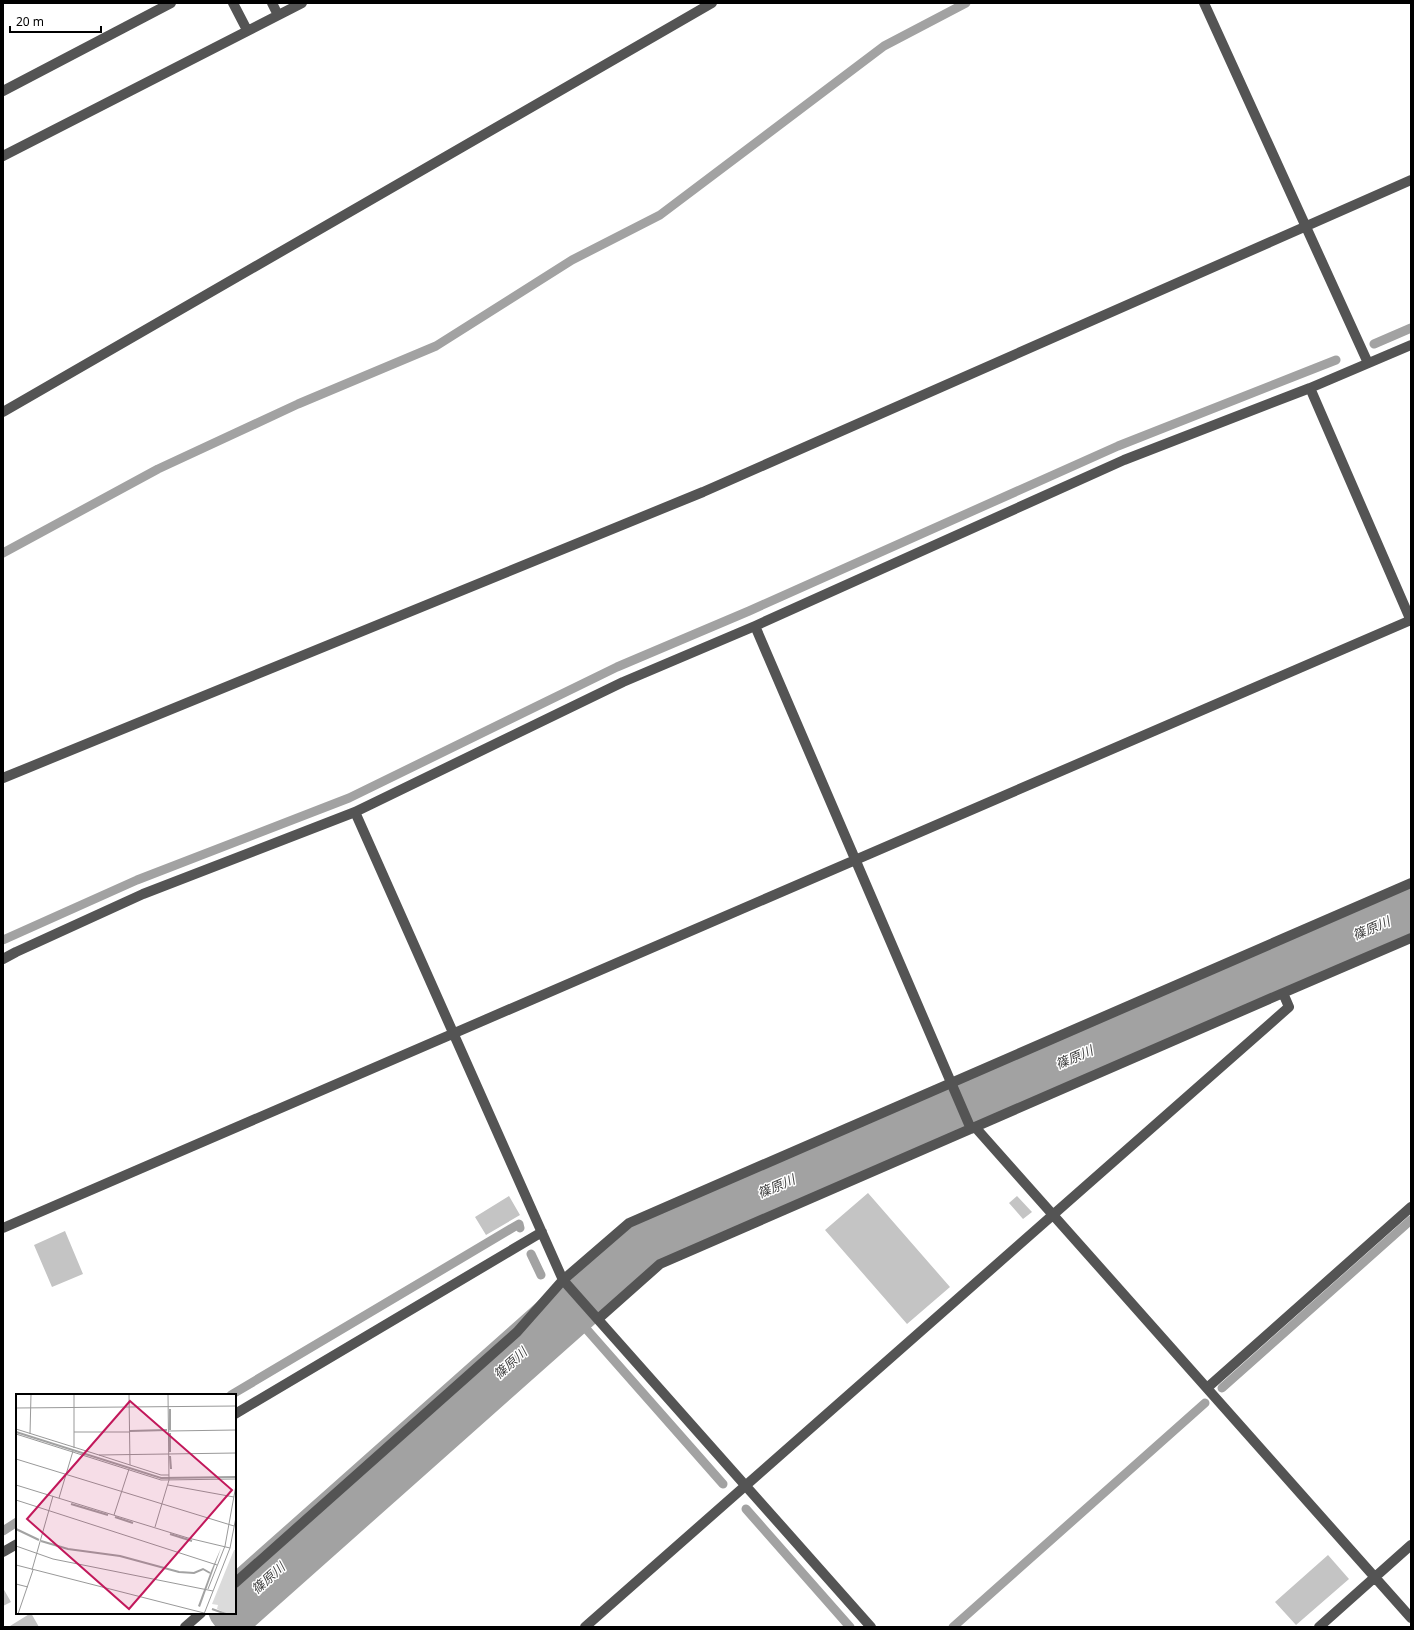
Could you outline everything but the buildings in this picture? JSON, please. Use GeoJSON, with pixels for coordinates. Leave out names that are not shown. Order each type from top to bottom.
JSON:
{"type":"FeatureCollection","features":[{"type":"Feature","properties":{"kind":"street"},"geometry":{"type":"LineString","coordinates":[[3,91],[171,3]]}},
{"type":"Feature","properties":{"kind":"street"},"geometry":{"type":"LineString","coordinates":[[233,3],[247,30]]}},
{"type":"Feature","properties":{"kind":"street"},"geometry":{"type":"LineString","coordinates":[[272,3],[278,15]]}},
{"type":"Feature","properties":{"kind":"street"},"geometry":{"type":"LineString","coordinates":[[3,156],[302,3]]}},
{"type":"Feature","properties":{"kind":"street"},"geometry":{"type":"LineString","coordinates":[[3,412],[712,3]]}},
{"type":"Feature","properties":{"kind":"street"},"geometry":{"type":"LineString","coordinates":[[1204,3],[1368,363]]}},
{"type":"Feature","properties":{"kind":"street"},"geometry":{"type":"LineString","coordinates":[[3,778],[703,492],[1411,180]]}},
{"type":"Feature","properties":{"kind":"street"},"geometry":{"type":"LineString","coordinates":[[3,959],[143,894],[355,812],[623,682],[755,626],[1124,460],[1310,388],[1411,345]]}},
{"type":"Feature","properties":{"kind":"street"},"geometry":{"type":"LineString","coordinates":[[3,1228],[1411,620],[1310,388]]}},
{"type":"Feature","properties":{"kind":"street"},"geometry":{"type":"LineString","coordinates":[[755,626],[953,1087],[971,1125],[1053,1215],[1411,1618]]}},
{"type":"Feature","properties":{"kind":"street"},"geometry":{"type":"LineString","coordinates":[[355,812],[563,1280],[871,1627]]}},
{"type":"Feature","properties":{"kind":"street"},"geometry":{"type":"LineString","coordinates":[[236,1582],[517,1332],[563,1280],[629,1222],[953,1087],[1411,883]]}},
{"type":"Feature","properties":{"kind":"street"},"geometry":{"type":"LineString","coordinates":[[595,1316],[660,1264],[971,1125],[1411,938]]}},
{"type":"Feature","properties":{"kind":"street"},"geometry":{"type":"LineString","coordinates":[[585,1627],[1290,1007],[1283,993]]}},
{"type":"Feature","properties":{"kind":"street"},"geometry":{"type":"LineString","coordinates":[[1207,1388],[1411,1208]]}},
{"type":"Feature","properties":{"kind":"street"},"geometry":{"type":"LineString","coordinates":[[236,1413],[542,1232]]}},
{"type":"Feature","properties":{"kind":"street"},"geometry":{"type":"LineString","coordinates":[[3,1552],[16,1545]]}},
{"type":"Feature","properties":{"kind":"street"},"geometry":{"type":"LineString","coordinates":[[1319,1627],[1411,1545]]}},
{"type":"Feature","properties":{"kind":"street"},"geometry":{"type":"LineString","coordinates":[[185,1627],[200,1614]]}},
{"type":"Feature","properties":{"kind":"waterway"},"geometry":{"type":"LineString","coordinates":[[3,553],[158,469],[298,404],[436,346],[572,260],[660,215],[884,46],[966,3]]}},
{"type":"Feature","properties":{"kind":"waterway"},"geometry":{"type":"LineString","coordinates":[[1374,344],[1411,328]]}},
{"type":"Feature","properties":{"kind":"waterway"},"geometry":{"type":"LineString","coordinates":[[3,940],[137,880],[349,798],[617,667],[749,611],[1118,446],[1336,360]]}},
{"type":"Feature","properties":{"kind":"waterway","name":"篠原川"},"geometry":{"type":"LineString","coordinates":[[236,1606],[646,1242],[1411,910]]}},
{"type":"Feature","properties":{"kind":"waterway"},"geometry":{"type":"LineString","coordinates":[[1222,1388],[1411,1220]]}},
{"type":"Feature","properties":{"kind":"waterway"},"geometry":{"type":"LineString","coordinates":[[233,1394],[519,1224],[520,1228]]}},
{"type":"Feature","properties":{"kind":"waterway"},"geometry":{"type":"LineString","coordinates":[[531,1254],[541,1275]]}},
{"type":"Feature","properties":{"kind":"waterway"},"geometry":{"type":"LineString","coordinates":[[559,1298],[723,1484]]}},
{"type":"Feature","properties":{"kind":"waterway"},"geometry":{"type":"LineString","coordinates":[[953,1627],[1205,1403]]}},
{"type":"Feature","properties":{"kind":"waterway"},"geometry":{"type":"LineString","coordinates":[[746,1509],[850,1627]]}},
{"type":"Feature","properties":{"kind":"waterway"},"geometry":{"type":"LineString","coordinates":[[3,1531],[16,1523]]}}]}
